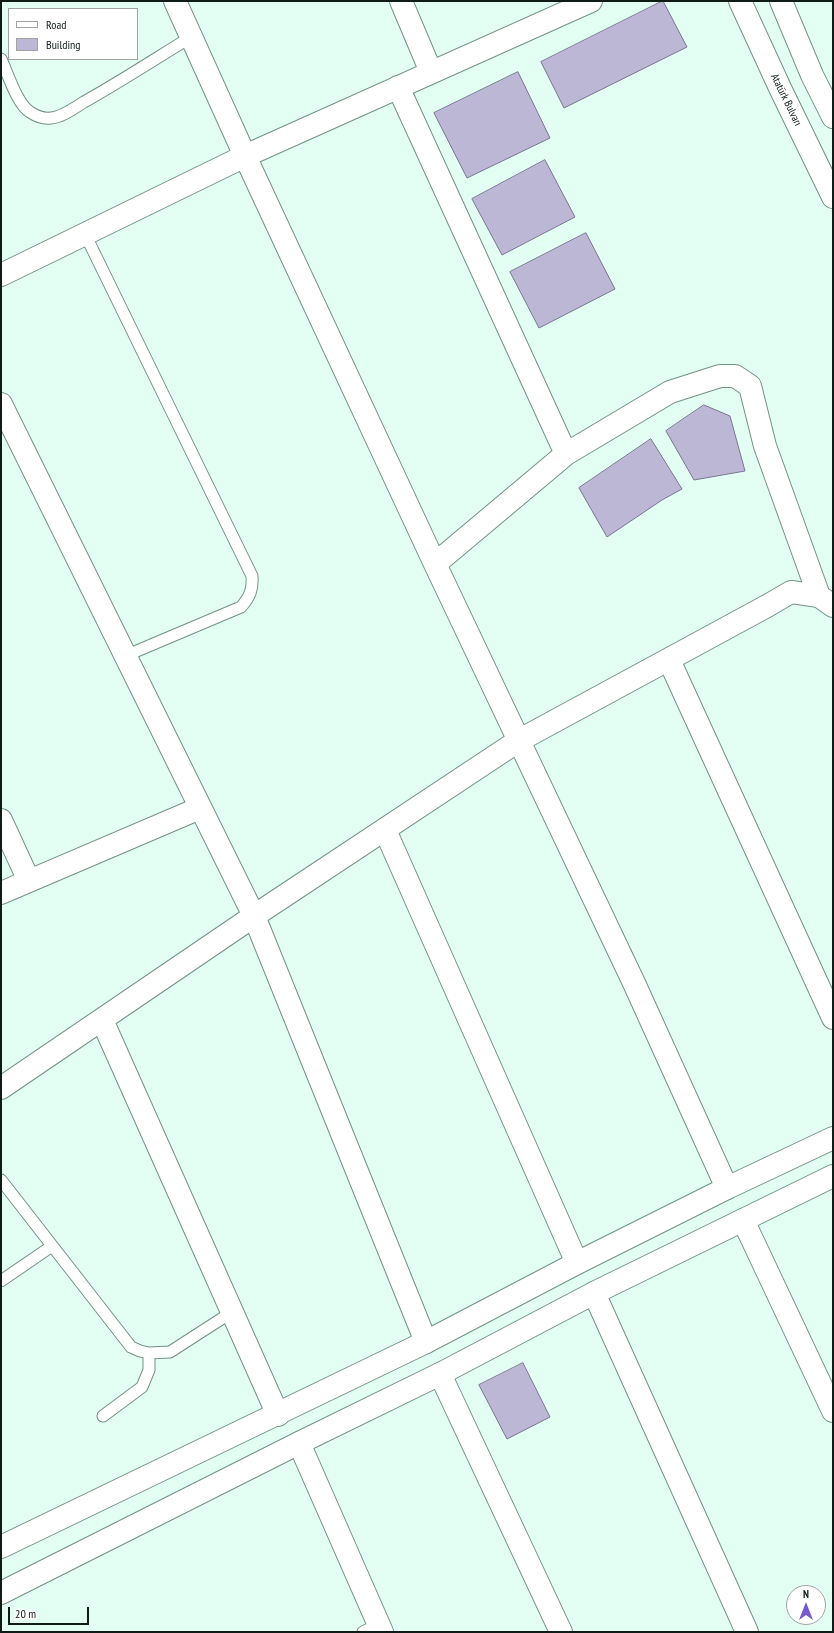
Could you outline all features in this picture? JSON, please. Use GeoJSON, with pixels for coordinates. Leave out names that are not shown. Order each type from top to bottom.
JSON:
{"type":"FeatureCollection","features":[{"type":"Feature","properties":{"kind":"street"},"geometry":{"type":"LineString","coordinates":[[175,1],[245,156],[435,564],[634,983],[727,1188]]}},
{"type":"Feature","properties":{"kind":"street"},"geometry":{"type":"LineString","coordinates":[[401,1],[431,72]]}},
{"type":"Feature","properties":{"kind":"street"},"geometry":{"type":"LineString","coordinates":[[1,275],[245,156],[591,1]]}},
{"type":"Feature","properties":{"kind":"street","name":"Atatürk Bulvarı"},"geometry":{"type":"LineString","coordinates":[[740,1],[833,197]]}},
{"type":"Feature","properties":{"kind":"street"},"geometry":{"type":"LineString","coordinates":[[781,1],[812,75],[833,117]]}},
{"type":"Feature","properties":{"kind":"street"},"geometry":{"type":"LineString","coordinates":[[398,87],[566,454]]}},
{"type":"Feature","properties":{"kind":"street"},"geometry":{"type":"LineString","coordinates":[[435,564],[566,454],[670,392],[720,376],[735,376],[750,386],[764,446],[826,601]]}},
{"type":"Feature","properties":{"kind":"street"},"geometry":{"type":"LineString","coordinates":[[1,404],[254,916],[426,1342]]}},
{"type":"Feature","properties":{"kind":"street"},"geometry":{"type":"LineString","coordinates":[[1,1088],[254,916],[518,741],[791,592],[826,601]]}},
{"type":"Feature","properties":{"kind":"street"},"geometry":{"type":"LineString","coordinates":[[668,660],[833,1018]]}},
{"type":"Feature","properties":{"kind":"street"},"geometry":{"type":"LineString","coordinates":[[1,893],[200,808]]}},
{"type":"Feature","properties":{"kind":"street"},"geometry":{"type":"LineString","coordinates":[[1,820],[29,881]]}},
{"type":"Feature","properties":{"kind":"street"},"geometry":{"type":"LineString","coordinates":[[385,830],[577,1263]]}},
{"type":"Feature","properties":{"kind":"street"},"geometry":{"type":"LineString","coordinates":[[102,1020],[278,1415]]}},
{"type":"Feature","properties":{"kind":"street"},"geometry":{"type":"LineString","coordinates":[[1,1547],[278,1415],[426,1342],[577,1263],[727,1188],[833,1138]]}},
{"type":"Feature","properties":{"kind":"street"},"geometry":{"type":"LineString","coordinates":[[1,1592],[440,1374],[594,1294],[833,1176]]}},
{"type":"Feature","properties":{"kind":"street"},"geometry":{"type":"LineString","coordinates":[[744,1220],[833,1411]]}},
{"type":"Feature","properties":{"kind":"street"},"geometry":{"type":"LineString","coordinates":[[594,1294],[747,1632]]}},
{"type":"Feature","properties":{"kind":"street"},"geometry":{"type":"LineString","coordinates":[[440,1374],[561,1632]]}},
{"type":"Feature","properties":{"kind":"street"},"geometry":{"type":"LineString","coordinates":[[299,1443],[375,1629]]}},
{"type":"Feature","properties":{"kind":"lane"},"geometry":{"type":"LineString","coordinates":[[1,59],[20,102],[31,113],[40,117],[50,118],[59,116],[98,94],[191,37]]}},
{"type":"Feature","properties":{"kind":"lane"},"geometry":{"type":"LineString","coordinates":[[85,234],[252,576],[252,590],[248,599],[241,607],[125,656]]}},
{"type":"Feature","properties":{"kind":"lane"},"geometry":{"type":"LineString","coordinates":[[1,1180],[131,1347],[149,1353],[170,1352],[232,1312]]}},
{"type":"Feature","properties":{"kind":"lane"},"geometry":{"type":"LineString","coordinates":[[1,1281],[52,1246]]}},
{"type":"Feature","properties":{"kind":"lane"},"geometry":{"type":"LineString","coordinates":[[103,1416],[142,1387],[149,1370],[149,1353]]}},
{"type":"Feature","properties":{"kind":"building"},"geometry":{"type":"Polygon","coordinates":[[[663,1],[687,47],[564,108],[541,62],[663,1]]]}},
{"type":"Feature","properties":{"kind":"building"},"geometry":{"type":"Polygon","coordinates":[[[518,72],[550,138],[467,178],[434,113],[518,72]]]}},
{"type":"Feature","properties":{"kind":"building"},"geometry":{"type":"Polygon","coordinates":[[[545,160],[575,217],[502,255],[472,199],[545,160]]]}},
{"type":"Feature","properties":{"kind":"building"},"geometry":{"type":"Polygon","coordinates":[[[586,233],[615,289],[539,328],[510,272],[586,233]]]}},
{"type":"Feature","properties":{"kind":"building"},"geometry":{"type":"Polygon","coordinates":[[[704,405],[730,416],[745,471],[694,480],[666,431],[704,405]]]}},
{"type":"Feature","properties":{"kind":"building"},"geometry":{"type":"Polygon","coordinates":[[[651,439],[682,489],[662,500],[607,537],[579,488],[651,439]]]}},
{"type":"Feature","properties":{"kind":"building"},"geometry":{"type":"Polygon","coordinates":[[[523,1363],[550,1417],[507,1439],[479,1385],[523,1363]]]}}]}
